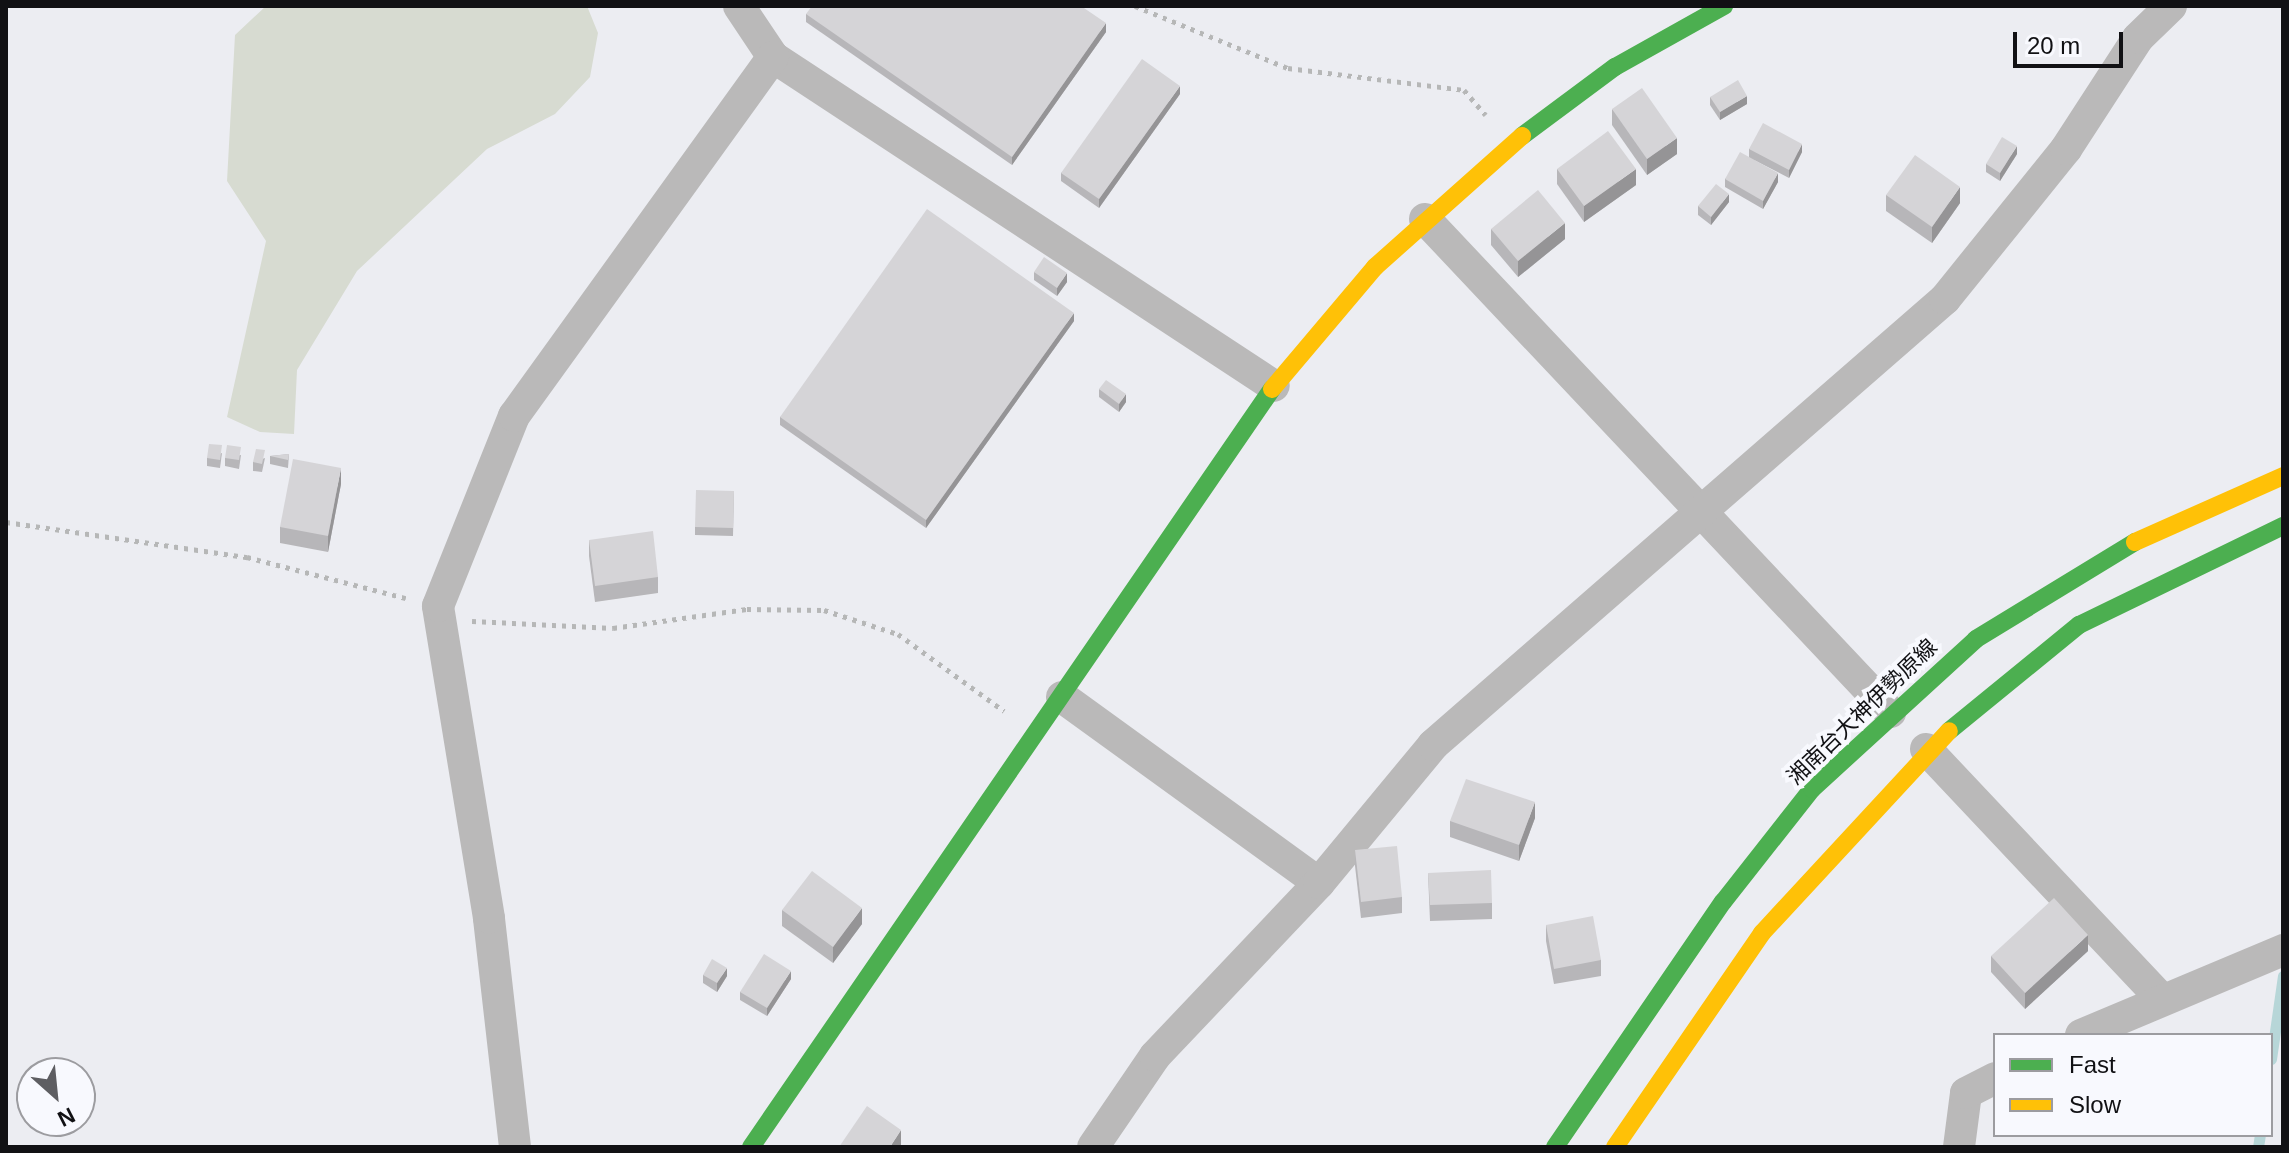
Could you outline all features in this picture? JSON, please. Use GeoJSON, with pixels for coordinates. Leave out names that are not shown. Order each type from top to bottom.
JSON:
{"type":"FeatureCollection","features":[{"type":"Feature","properties":{"kind":"street"},"geometry":{"type":"LineString","coordinates":[[739,6],[773,57],[1274,386]]}},
{"type":"Feature","properties":{"kind":"street"},"geometry":{"type":"LineString","coordinates":[[751,1147],[1274,386],[1425,219],[1513,143],[1615,67],[1724,6]]}},
{"type":"Feature","properties":{"kind":"street"},"geometry":{"type":"LineString","coordinates":[[1093,1147],[1155,1056],[1319,883],[1433,745],[1703,515],[1945,299],[2066,149],[2138,38],[2171,6]]}},
{"type":"Feature","properties":{"kind":"street"},"geometry":{"type":"LineString","coordinates":[[515,1147],[489,918],[438,612],[514,416],[773,57]]}},
{"type":"Feature","properties":{"kind":"street"},"geometry":{"type":"LineString","coordinates":[[1425,219],[1890,712]]}},
{"type":"Feature","properties":{"kind":"street","name":"湘南台大神伊勢原線"},"geometry":{"type":"LineString","coordinates":[[1555,1147],[1723,902],[1812,789],[1890,712],[1976,639],[2047,591],[2127,545],[2283,476]]}},
{"type":"Feature","properties":{"kind":"street"},"geometry":{"type":"LineString","coordinates":[[1629,1141],[1762,933],[1926,749],[2079,625],[2283,526]]}},
{"type":"Feature","properties":{"kind":"street"},"geometry":{"type":"LineString","coordinates":[[1062,697],[1319,883]]}},
{"type":"Feature","properties":{"kind":"street"},"geometry":{"type":"LineString","coordinates":[[1926,749],[2161,998]]}},
{"type":"Feature","properties":{"kind":"street"},"geometry":{"type":"LineString","coordinates":[[2085,1033],[2161,998],[2283,950]]}},
{"type":"Feature","properties":{"kind":"street"},"geometry":{"type":"LineString","coordinates":[[1959,1147],[1966,1093],[1993,1079]]}},
{"type":"Feature","properties":{"kind":"path"},"geometry":{"type":"LineString","coordinates":[[1135,6],[1288,68],[1464,90],[1513,143]]}},
{"type":"Feature","properties":{"kind":"path"},"geometry":{"type":"LineString","coordinates":[[6,522],[247,557],[438,612],[613,628],[747,609],[824,610],[898,634],[1037,735]]}},
{"type":"Feature","properties":{"kind":"shaded area"},"geometry":{"type":"Polygon","coordinates":[[[266,6],[587,6],[598,33],[590,77],[555,114],[487,149],[357,271],[297,370],[294,434],[260,432],[227,417],[266,241],[227,181],[235,35],[266,6]]]}},
{"type":"Feature","properties":{"kind":"building"},"geometry":{"type":"Polygon","coordinates":[[[812,6],[1081,6],[1106,23],[1012,157],[806,14],[812,6]]]}},
{"type":"Feature","properties":{"kind":"building"},"geometry":{"type":"Polygon","coordinates":[[[1142,59],[1180,86],[1099,199],[1061,173],[1142,59]]]}},
{"type":"Feature","properties":{"kind":"building"},"geometry":{"type":"Polygon","coordinates":[[[1738,80],[1747,96],[1720,112],[1710,97],[1738,80]]]}},
{"type":"Feature","properties":{"kind":"building"},"geometry":{"type":"Polygon","coordinates":[[[1642,88],[1677,138],[1647,159],[1612,109],[1642,88]]]}},
{"type":"Feature","properties":{"kind":"building"},"geometry":{"type":"Polygon","coordinates":[[[1763,123],[1802,144],[1789,170],[1749,149],[1763,123]]]}},
{"type":"Feature","properties":{"kind":"building"},"geometry":{"type":"Polygon","coordinates":[[[1608,131],[1636,169],[1584,206],[1557,169],[1608,131]]]}},
{"type":"Feature","properties":{"kind":"building"},"geometry":{"type":"Polygon","coordinates":[[[2002,137],[2017,146],[2000,173],[1986,164],[2002,137]]]}},
{"type":"Feature","properties":{"kind":"building"},"geometry":{"type":"Polygon","coordinates":[[[1740,152],[1778,173],[1763,201],[1725,179],[1740,152]]]}},
{"type":"Feature","properties":{"kind":"building"},"geometry":{"type":"Polygon","coordinates":[[[1915,155],[1960,187],[1932,227],[1886,195],[1915,155]]]}},
{"type":"Feature","properties":{"kind":"building"},"geometry":{"type":"Polygon","coordinates":[[[1716,184],[1729,194],[1711,217],[1698,206],[1716,184]]]}},
{"type":"Feature","properties":{"kind":"building"},"geometry":{"type":"Polygon","coordinates":[[[1538,190],[1565,223],[1518,261],[1491,229],[1538,190]]]}},
{"type":"Feature","properties":{"kind":"building"},"geometry":{"type":"Polygon","coordinates":[[[927,209],[1074,313],[926,520],[780,417],[927,209]]]}},
{"type":"Feature","properties":{"kind":"building"},"geometry":{"type":"Polygon","coordinates":[[[1044,257],[1067,273],[1057,288],[1034,272],[1044,257]]]}},
{"type":"Feature","properties":{"kind":"building"},"geometry":{"type":"Polygon","coordinates":[[[1106,380],[1126,394],[1119,404],[1099,389],[1106,380]]]}},
{"type":"Feature","properties":{"kind":"building"},"geometry":{"type":"Polygon","coordinates":[[[209,444],[222,445],[220,460],[207,458],[209,444]]]}},
{"type":"Feature","properties":{"kind":"building"},"geometry":{"type":"Polygon","coordinates":[[[227,445],[241,447],[239,460],[225,458],[227,445]]]}},
{"type":"Feature","properties":{"kind":"building"},"geometry":{"type":"Polygon","coordinates":[[[256,449],[265,450],[262,464],[253,462],[256,449]]]}},
{"type":"Feature","properties":{"kind":"building"},"geometry":{"type":"Polygon","coordinates":[[[289,454],[288,460],[270,456],[289,454]]]}},
{"type":"Feature","properties":{"kind":"building"},"geometry":{"type":"Polygon","coordinates":[[[293,459],[341,468],[328,536],[280,527],[293,459]]]}},
{"type":"Feature","properties":{"kind":"building"},"geometry":{"type":"Polygon","coordinates":[[[696,490],[734,491],[733,528],[695,527],[696,490]]]}},
{"type":"Feature","properties":{"kind":"building"},"geometry":{"type":"Polygon","coordinates":[[[653,531],[658,577],[595,586],[589,540],[653,531]]]}},
{"type":"Feature","properties":{"kind":"building"},"geometry":{"type":"Polygon","coordinates":[[[1466,779],[1535,802],[1519,845],[1450,821],[1466,779]]]}},
{"type":"Feature","properties":{"kind":"building"},"geometry":{"type":"Polygon","coordinates":[[[1397,846],[1402,897],[1361,902],[1355,850],[1397,846]]]}},
{"type":"Feature","properties":{"kind":"building"},"geometry":{"type":"Polygon","coordinates":[[[1491,870],[1492,903],[1430,905],[1428,873],[1491,870]]]}},
{"type":"Feature","properties":{"kind":"building"},"geometry":{"type":"Polygon","coordinates":[[[812,871],[862,908],[833,947],[782,910],[812,871]]]}},
{"type":"Feature","properties":{"kind":"building"},"geometry":{"type":"Polygon","coordinates":[[[2054,898],[2088,935],[2025,993],[1991,956],[2054,898]]]}},
{"type":"Feature","properties":{"kind":"building"},"geometry":{"type":"Polygon","coordinates":[[[1593,916],[1601,960],[1554,969],[1546,925],[1593,916]]]}},
{"type":"Feature","properties":{"kind":"building"},"geometry":{"type":"Polygon","coordinates":[[[764,954],[791,971],[767,1008],[740,992],[764,954]]]}},
{"type":"Feature","properties":{"kind":"building"},"geometry":{"type":"Polygon","coordinates":[[[712,959],[727,968],[717,983],[703,975],[712,959]]]}},
{"type":"Feature","properties":{"kind":"building"},"geometry":{"type":"Polygon","coordinates":[[[867,1106],[901,1130],[890,1147],[839,1147],[867,1106]]]}},
{"type":"Feature","properties":{"kind":"waterway"},"geometry":{"type":"LineString","coordinates":[[2273,1045],[2283,976]]}},
{"type":"Feature","properties":{"kind":"waterway"},"geometry":{"type":"LineString","coordinates":[[2258,1147],[2260,1137]]}},
{"type":"Feature","properties":{"kind":"traffic: fast"},"geometry":{"type":"LineString","coordinates":[[1522,136],[1615,67],[1724,6]]}},
{"type":"Feature","properties":{"kind":"traffic: fast"},"geometry":{"type":"LineString","coordinates":[[751,1147],[1272,389]]}},
{"type":"Feature","properties":{"kind":"traffic: fast"},"geometry":{"type":"LineString","coordinates":[[1949,731],[2079,625],[2283,526]]}},
{"type":"Feature","properties":{"kind":"traffic: fast"},"geometry":{"type":"LineString","coordinates":[[1555,1147],[1723,902],[1812,789],[1976,639],[2135,542]]}},
{"type":"Feature","properties":{"kind":"traffic: slow"},"geometry":{"type":"LineString","coordinates":[[1272,389],[1375,267],[1522,136]]}},
{"type":"Feature","properties":{"kind":"traffic: slow"},"geometry":{"type":"LineString","coordinates":[[2135,542],[2283,476]]}},
{"type":"Feature","properties":{"kind":"traffic: slow"},"geometry":{"type":"LineString","coordinates":[[1615,1147],[1762,933],[1949,731]]}}]}
